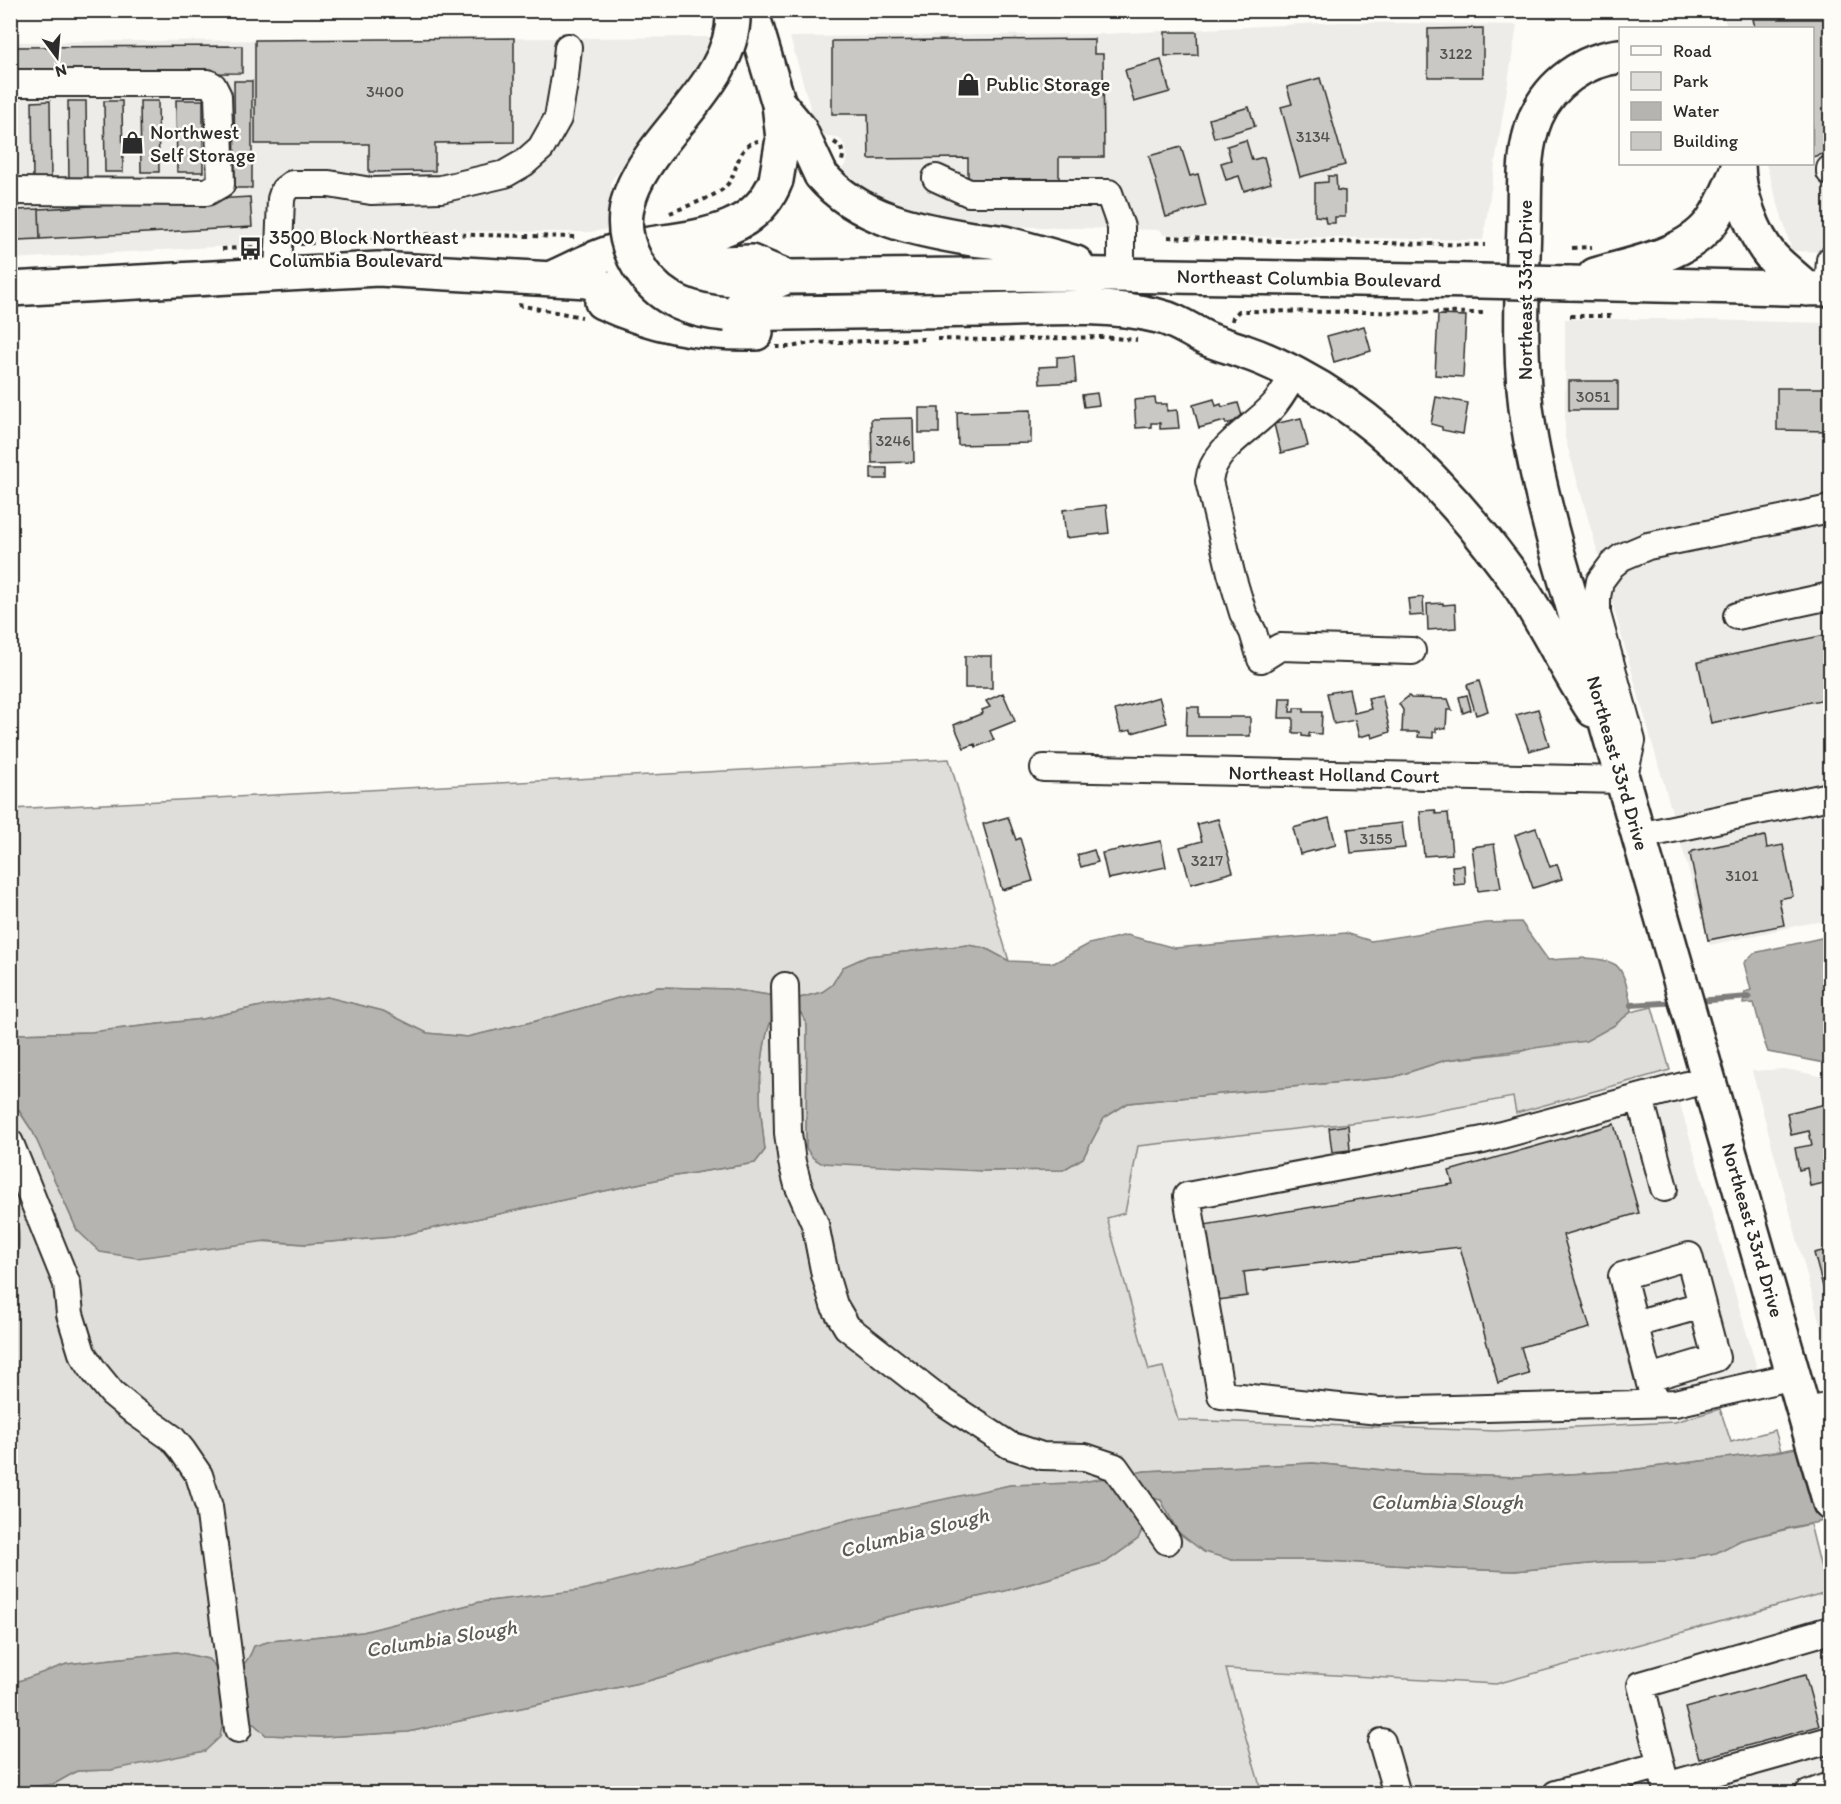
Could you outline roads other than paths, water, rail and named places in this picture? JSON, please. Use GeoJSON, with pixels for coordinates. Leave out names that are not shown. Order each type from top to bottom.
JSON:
{"type":"FeatureCollection","features":[{"type":"Feature","properties":{"kind":"main road"},"geometry":{"type":"LineString","coordinates":[[733,10],[728,45],[712,80],[654,151],[633,187],[627,216],[629,242],[636,262],[652,284],[665,295],[694,309],[726,314],[1096,309],[1157,315],[1219,331],[1336,398],[1379,430],[1416,463],[1453,502],[1506,567],[1527,597],[1571,678],[1612,739]]}},
{"type":"Feature","properties":{"kind":"main road"},"geometry":{"type":"LineString","coordinates":[[552,277],[601,255],[716,231],[734,225],[747,218],[771,194],[776,180],[783,139],[779,104],[751,10]]}},
{"type":"Feature","properties":{"kind":"main road","name":"Northeast 33rd Drive"},"geometry":{"type":"LineString","coordinates":[[1619,56],[1592,63],[1563,80],[1542,106],[1532,128],[1525,171],[1522,327],[1528,428],[1539,484],[1558,558],[1794,1376],[1815,1415],[1830,1503]]}},
{"type":"Feature","properties":{"kind":"main road"},"geometry":{"type":"LineString","coordinates":[[779,104],[799,129],[821,175],[838,193],[862,210],[895,222],[1002,243],[1127,275]]}},
{"type":"Feature","properties":{"kind":"main road"},"geometry":{"type":"LineString","coordinates":[[1738,166],[1756,233],[1772,257],[1824,282]]}},
{"type":"Feature","properties":{"kind":"main road"},"geometry":{"type":"LineString","coordinates":[[1569,283],[1671,252],[1696,238],[1714,220],[1738,166]]}},
{"type":"Feature","properties":{"kind":"main road","name":"Northeast Columbia Boulevard"},"geometry":{"type":"LineString","coordinates":[[10,289],[378,269],[552,277],[587,281],[627,266],[751,262],[787,277],[1127,275],[1569,283],[1824,282]]}},
{"type":"Feature","properties":{"kind":"main road"},"geometry":{"type":"LineString","coordinates":[[1058,308],[1127,275]]}},
{"type":"Feature","properties":{"kind":"main road"},"geometry":{"type":"LineString","coordinates":[[552,277],[622,311],[670,327],[707,332],[736,334],[1099,326],[1219,331]]}},
{"type":"Feature","properties":{"kind":"street"},"geometry":{"type":"LineString","coordinates":[[278,274],[281,199],[284,190],[291,184],[329,184],[371,191],[441,189],[505,174],[524,163],[541,148],[558,118],[568,47]]}},
{"type":"Feature","properties":{"kind":"street"},"geometry":{"type":"LineString","coordinates":[[10,83],[207,83],[213,86],[218,96],[221,183],[207,192],[10,191]]}},
{"type":"Feature","properties":{"kind":"street"},"geometry":{"type":"LineString","coordinates":[[936,178],[969,193],[1109,194],[1121,226],[1127,275]]}},
{"type":"Feature","properties":{"kind":"street"},"geometry":{"type":"LineString","coordinates":[[1295,374],[1275,404],[1230,445],[1210,469],[1209,481],[1231,573],[1243,613],[1253,632],[1261,659],[1280,647],[1412,651]]}},
{"type":"Feature","properties":{"kind":"street"},"geometry":{"type":"LineString","coordinates":[[1623,780],[1632,741],[1597,614],[1600,581],[1612,565],[1622,557],[1648,546],[1830,508]]}},
{"type":"Feature","properties":{"kind":"street"},"geometry":{"type":"LineString","coordinates":[[1737,616],[1830,596]]}},
{"type":"Feature","properties":{"kind":"street","name":"Northeast Holland Court"},"geometry":{"type":"LineString","coordinates":[[1044,768],[1623,780]]}},
{"type":"Feature","properties":{"kind":"street"},"geometry":{"type":"LineString","coordinates":[[1639,836],[1830,796]]}},
{"type":"Feature","properties":{"kind":"street"},"geometry":{"type":"LineString","coordinates":[[785,986],[788,1132],[792,1162],[801,1193],[815,1224],[825,1275],[834,1305],[847,1327],[942,1401],[1009,1445],[1042,1456],[1094,1458],[1115,1467],[1167,1541]]}},
{"type":"Feature","properties":{"kind":"street"},"geometry":{"type":"LineString","coordinates":[[1709,1079],[1483,1140],[1187,1196],[1221,1395],[1379,1410],[1655,1403],[1675,1402],[1794,1376]]}},
{"type":"Feature","properties":{"kind":"street"},"geometry":{"type":"LineString","coordinates":[[1640,1098],[1664,1188]]}},
{"type":"Feature","properties":{"kind":"street"},"geometry":{"type":"LineString","coordinates":[[10,1143],[66,1284],[70,1314],[82,1353],[112,1393],[172,1438],[192,1461],[199,1475],[209,1507],[238,1729]]}},
{"type":"Feature","properties":{"kind":"street"},"geometry":{"type":"LineString","coordinates":[[1649,1378],[1716,1358],[1689,1256],[1622,1276],[1655,1403]]}},
{"type":"Feature","properties":{"kind":"street"},"geometry":{"type":"LineString","coordinates":[[1635,1324],[1702,1305]]}},
{"type":"Feature","properties":{"kind":"street"},"geometry":{"type":"LineString","coordinates":[[1830,1630],[1641,1685],[1666,1786],[1830,1740]]}},
{"type":"Feature","properties":{"kind":"street"},"geometry":{"type":"LineString","coordinates":[[1382,1742],[1396,1794]]}},
{"type":"Feature","properties":{"kind":"street"},"geometry":{"type":"LineString","coordinates":[[1556,1794],[1661,1765]]}},
{"type":"Feature","properties":{"kind":"street"},"geometry":{"type":"LineString","coordinates":[[1808,1794],[1830,1786]]}},
{"type":"Feature","properties":{"kind":"water"},"geometry":{"type":"Polygon","coordinates":[[[1521,922],[1548,960],[1599,959],[1618,967],[1627,986],[1631,1012],[1613,1026],[1586,1041],[1446,1060],[1394,1077],[1128,1103],[1104,1118],[1083,1158],[1063,1170],[982,1171],[821,1163],[813,1158],[806,1148],[807,1025],[801,1013],[778,1010],[769,1026],[764,1049],[760,1093],[765,1150],[755,1163],[669,1177],[393,1237],[305,1244],[266,1241],[137,1258],[100,1252],[77,1230],[33,1132],[11,1098],[10,1037],[17,1034],[91,1032],[202,1019],[256,1007],[327,997],[383,1011],[427,1033],[467,1037],[536,1021],[658,987],[728,989],[796,999],[822,992],[832,985],[843,967],[868,956],[968,945],[985,948],[1009,961],[1054,963],[1089,944],[1127,935],[1175,948],[1346,933],[1371,941],[1486,923],[1521,922]]]}},
{"type":"Feature","properties":{"kind":"water"},"geometry":{"type":"Polygon","coordinates":[[[1830,936],[1830,1064],[1768,1052],[1754,1003],[1743,1004],[1745,992],[1751,990],[1744,963],[1754,953],[1830,936]]]}},
{"type":"Feature","properties":{"kind":"water"},"geometry":{"type":"Polygon","coordinates":[[[11,1208],[18,1224],[19,1236],[18,1254],[11,1258],[11,1208]]]}},
{"type":"Feature","properties":{"kind":"water","name":"Columbia Slough"},"geometry":{"type":"Polygon","coordinates":[[[1830,1441],[1830,1520],[1741,1540],[1716,1553],[1668,1561],[1609,1562],[1514,1571],[1312,1560],[1232,1560],[1204,1552],[1178,1532],[1161,1500],[1153,1498],[1139,1509],[1143,1528],[1138,1539],[1106,1562],[1005,1591],[756,1649],[648,1681],[408,1732],[322,1737],[266,1735],[254,1724],[222,1727],[220,1737],[205,1751],[111,1770],[77,1771],[54,1784],[11,1789],[10,1684],[67,1664],[177,1652],[208,1659],[219,1670],[233,1668],[242,1665],[248,1659],[254,1646],[271,1641],[363,1632],[480,1602],[582,1590],[852,1519],[1010,1485],[1077,1483],[1145,1471],[1313,1463],[1423,1474],[1517,1477],[1622,1471],[1781,1451],[1830,1441]]]}},
{"type":"Feature","properties":{"kind":"waterway"},"geometry":{"type":"LineString","coordinates":[[1697,1001],[1749,997]]}},
{"type":"Feature","properties":{"kind":"waterway"},"geometry":{"type":"LineString","coordinates":[[1631,1005],[1678,1002]]}},
{"type":"Feature","properties":{"kind":"railway"},"geometry":{"type":"LineString","coordinates":[[1822,12],[1830,12]]}},
{"type":"Feature","properties":{"kind":"place","name":"Public Storage"},"geometry":{"type":"Point","coordinates":[968,84]}},
{"type":"Feature","properties":{"kind":"place","name":"Northwest Self Storage"},"geometry":{"type":"Point","coordinates":[132,143]}},
{"type":"Feature","properties":{"kind":"place","name":"3500 Block Northeast Columbia Boulevard"},"geometry":{"type":"Point","coordinates":[251,248]}}]}
